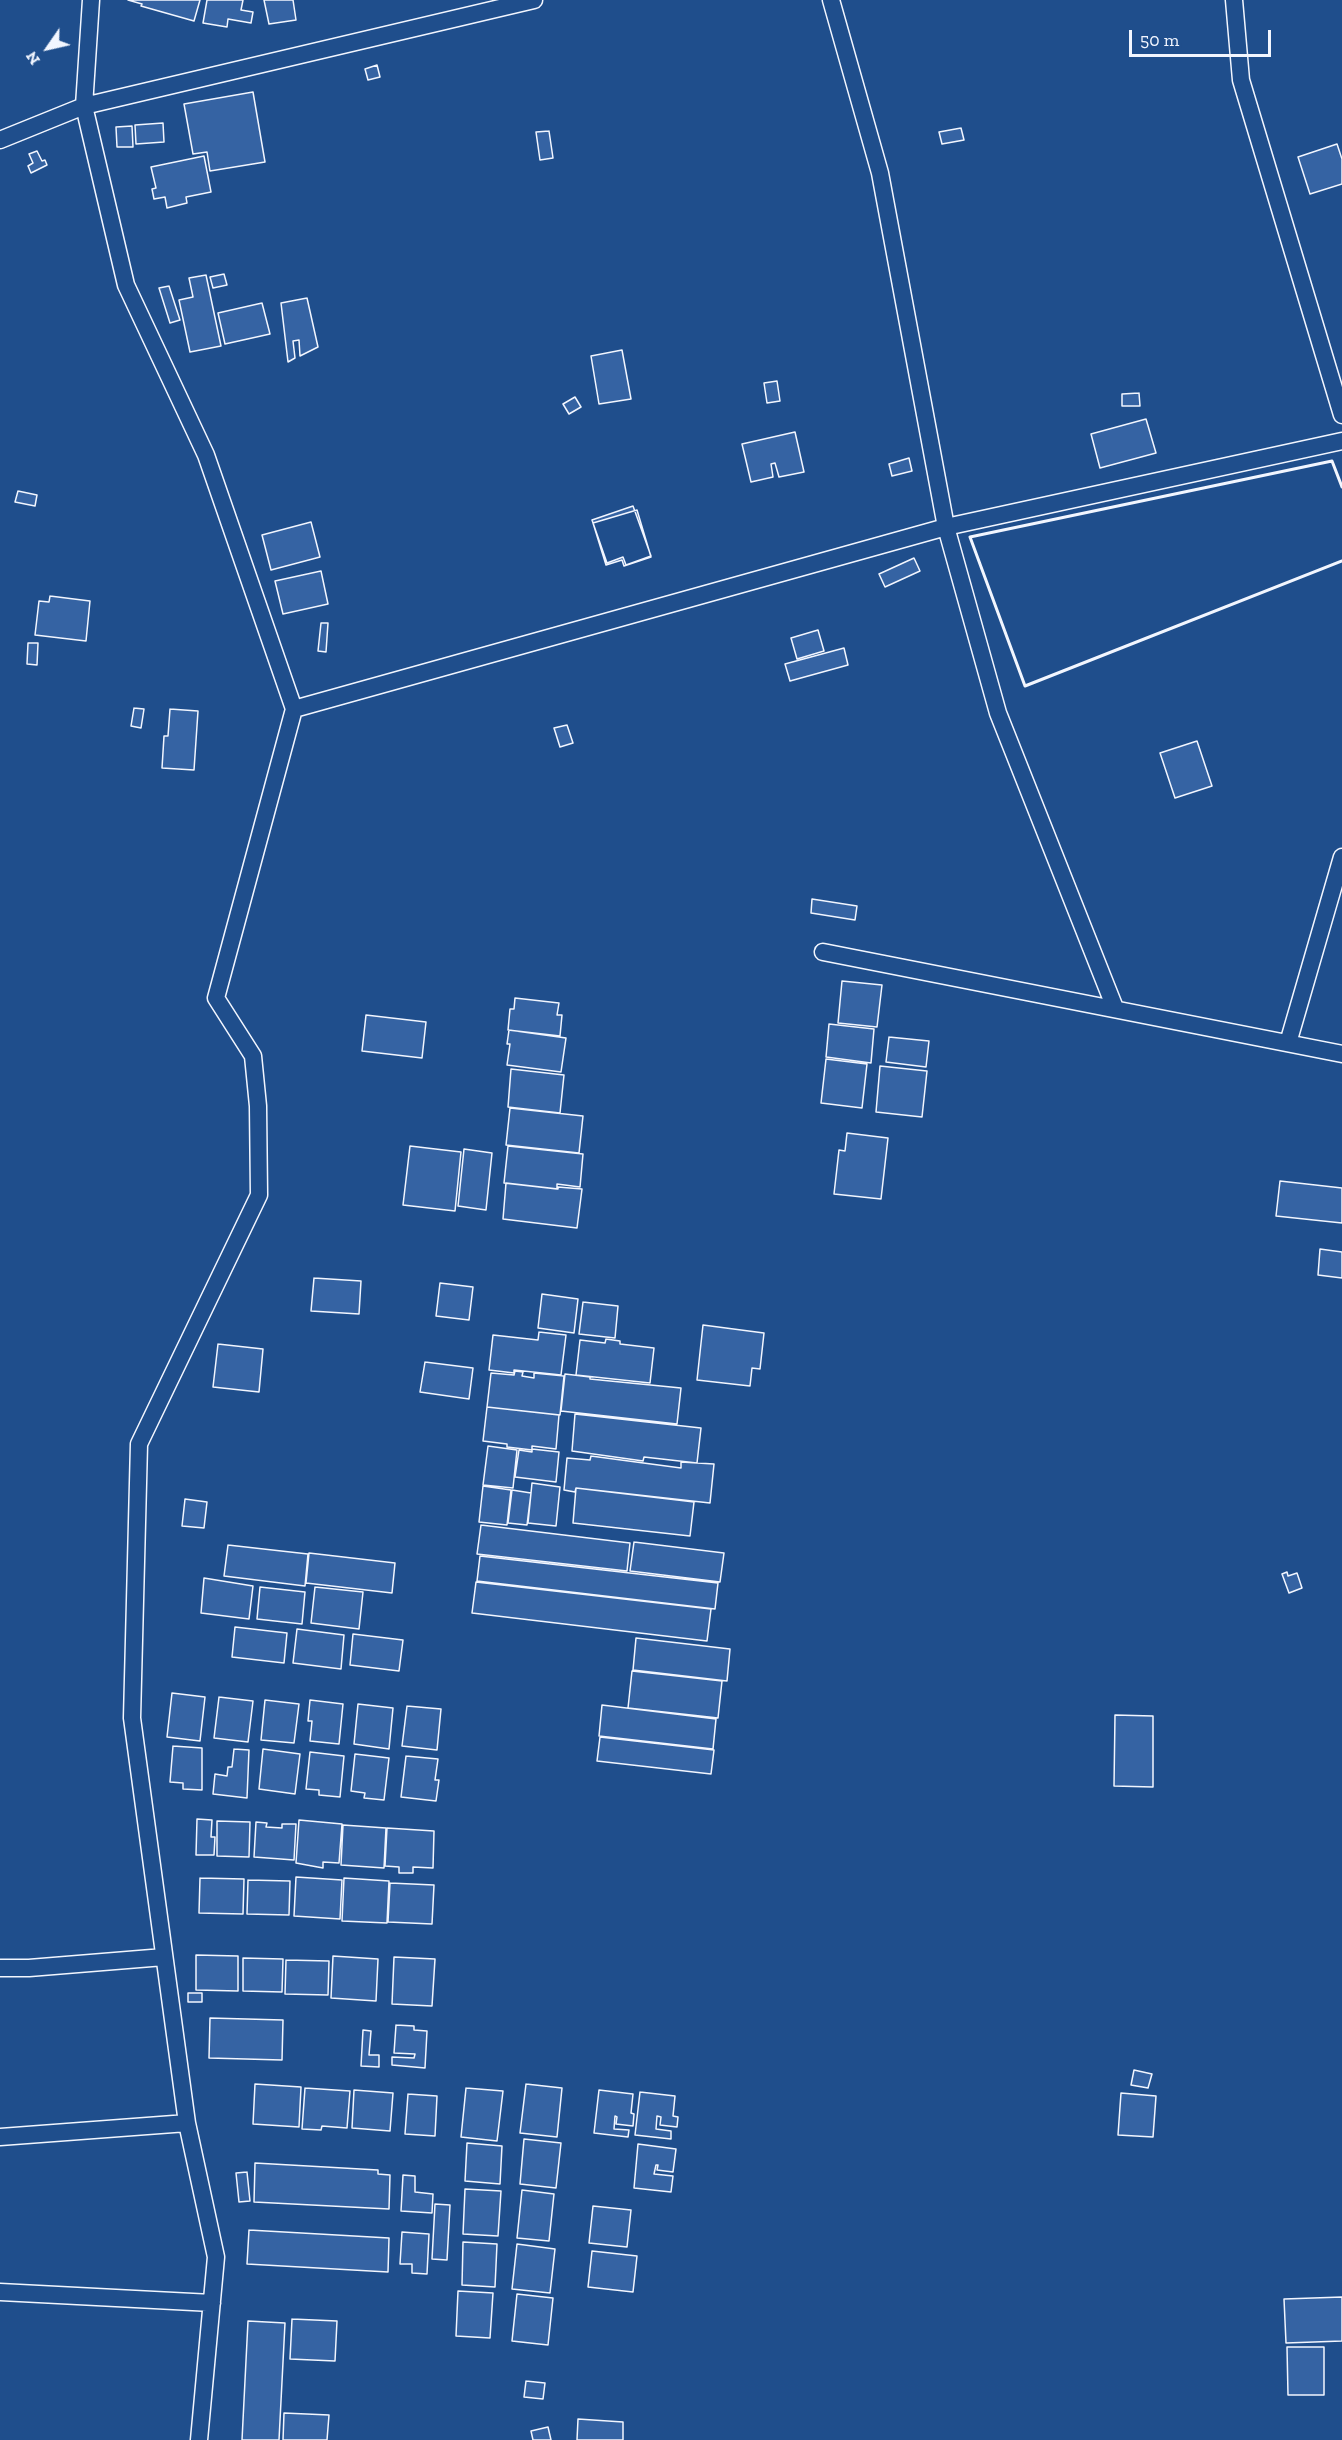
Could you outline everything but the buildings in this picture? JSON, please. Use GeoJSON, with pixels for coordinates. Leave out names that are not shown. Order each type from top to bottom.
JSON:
{"type":"FeatureCollection","features":[{"type":"Feature","properties":{"kind":"street"},"geometry":{"type":"LineString","coordinates":[[91,0],[84,106],[126,285],[206,455],[294,710],[216,998],[253,1056],[258,1106],[259,1195],[140,1444],[132,1718],[187,2123],[216,2257],[199,2440]]}},
{"type":"Feature","properties":{"kind":"street"},"geometry":{"type":"LineString","coordinates":[[0,140],[84,106],[534,0]]}},
{"type":"Feature","properties":{"kind":"street"},"geometry":{"type":"LineString","coordinates":[[831,0],[880,173],[946,527],[998,713],[1115,1008]]}},
{"type":"Feature","properties":{"kind":"street"},"geometry":{"type":"LineString","coordinates":[[1234,0],[1241,80],[1342,415]]}},
{"type":"Feature","properties":{"kind":"street"},"geometry":{"type":"LineString","coordinates":[[294,710],[946,527],[1342,441]]}},
{"type":"Feature","properties":{"kind":"street"},"geometry":{"type":"LineString","coordinates":[[1288,1043],[1342,857]]}},
{"type":"Feature","properties":{"kind":"street"},"geometry":{"type":"LineString","coordinates":[[823,952],[1342,1054]]}},
{"type":"Feature","properties":{"kind":"street"},"geometry":{"type":"LineString","coordinates":[[0,1968],[164,1958]]}},
{"type":"Feature","properties":{"kind":"street"},"geometry":{"type":"LineString","coordinates":[[0,2137],[187,2123]]}},
{"type":"Feature","properties":{"kind":"street"},"geometry":{"type":"LineString","coordinates":[[0,2292],[212,2303]]}},
{"type":"Feature","properties":{"kind":"wall"},"geometry":{"type":"LineString","coordinates":[[1342,487],[1332,461],[970,537],[1025,686],[1342,561]]}}]}
